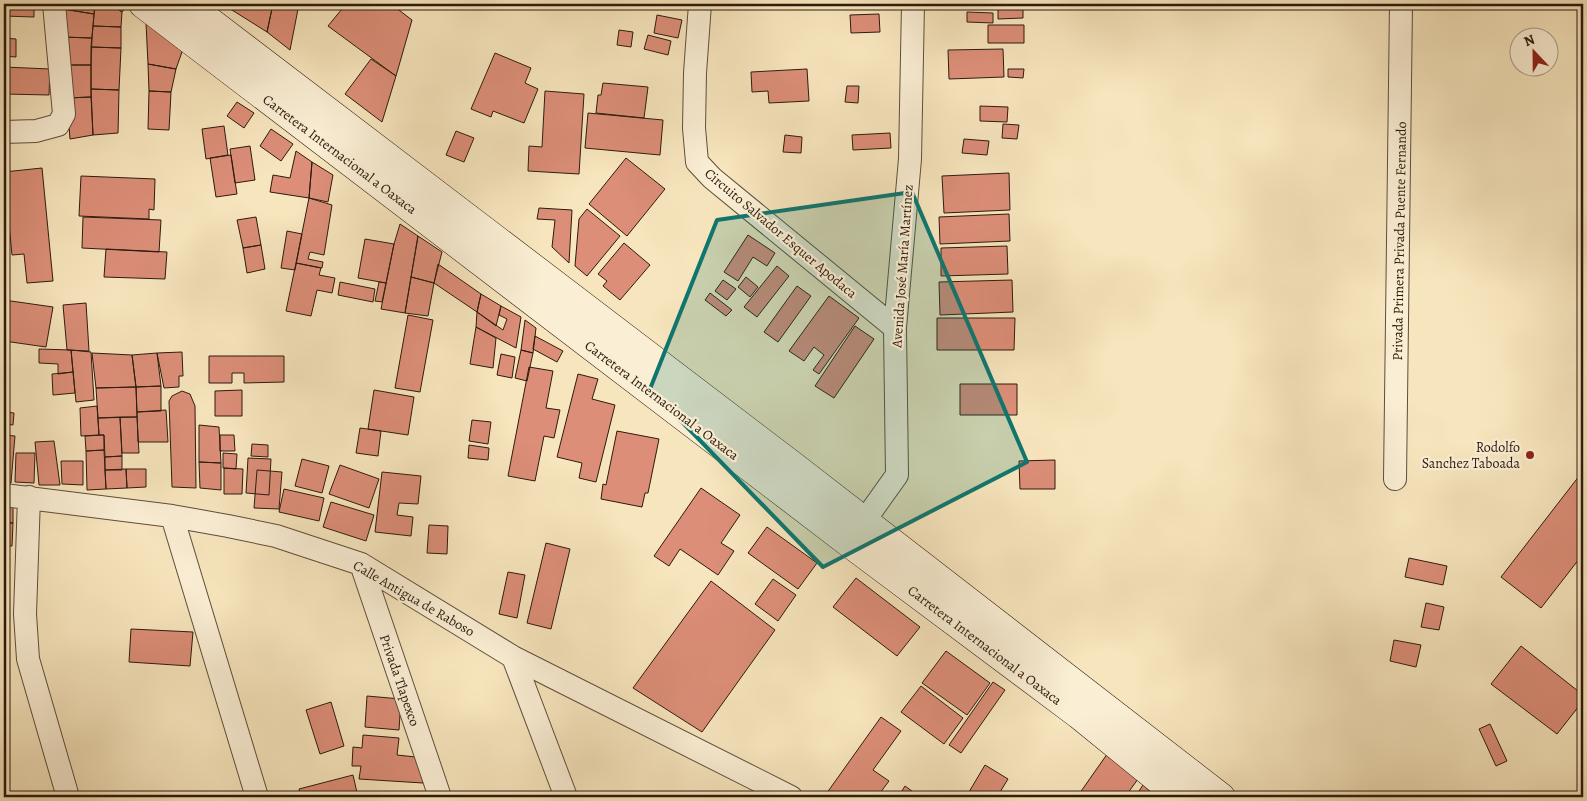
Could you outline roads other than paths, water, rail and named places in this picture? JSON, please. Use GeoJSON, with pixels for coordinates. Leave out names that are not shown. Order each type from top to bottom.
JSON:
{"type":"FeatureCollection","features":[{"type":"Feature","properties":{"kind":"street"},"geometry":{"type":"LineString","coordinates":[[4,132],[36,131],[58,124],[64,114],[54,4]]}},
{"type":"Feature","properties":{"kind":"street","name":"Carretera Internacional a Oaxaca"},"geometry":{"type":"LineString","coordinates":[[143,4],[849,543],[1078,715],[1180,797]]}},
{"type":"Feature","properties":{"kind":"street","name":"Carretera Internacional a Oaxaca"},"geometry":{"type":"LineString","coordinates":[[187,4],[792,465],[1221,797]]}},
{"type":"Feature","properties":{"kind":"street","name":"Circuito Salvador Esquer Apodaca"},"geometry":{"type":"LineString","coordinates":[[700,4],[695,73],[694,128],[697,162],[712,178],[895,328]]}},
{"type":"Feature","properties":{"kind":"street","name":"Avenida José María Martínez"},"geometry":{"type":"LineString","coordinates":[[849,543],[863,520],[896,475],[895,328],[910,158],[913,4]]}},
{"type":"Feature","properties":{"kind":"street","name":"Privada Primera Privada Puente Fernando"},"geometry":{"type":"LineString","coordinates":[[1395,479],[1401,4]]}},
{"type":"Feature","properties":{"kind":"street"},"geometry":{"type":"LineString","coordinates":[[776,487],[792,465]]}},
{"type":"Feature","properties":{"kind":"street","name":"Calle Antigua de Raboso"},"geometry":{"type":"LineString","coordinates":[[4,495],[172,516],[276,536],[361,564],[513,657],[791,797]]}},
{"type":"Feature","properties":{"kind":"street"},"geometry":{"type":"LineString","coordinates":[[29,497],[25,614],[28,659],[68,797]]}},
{"type":"Feature","properties":{"kind":"street"},"geometry":{"type":"LineString","coordinates":[[172,516],[257,797]]}},
{"type":"Feature","properties":{"kind":"street","name":"Privada Tlapexco"},"geometry":{"type":"LineString","coordinates":[[361,564],[440,797]]}},
{"type":"Feature","properties":{"kind":"street"},"geometry":{"type":"LineString","coordinates":[[513,657],[566,797]]}},
{"type":"Feature","properties":{"kind":"place","name":"Rodolfo Sanchez Taboada"},"geometry":{"type":"Point","coordinates":[1530,455]}}]}
